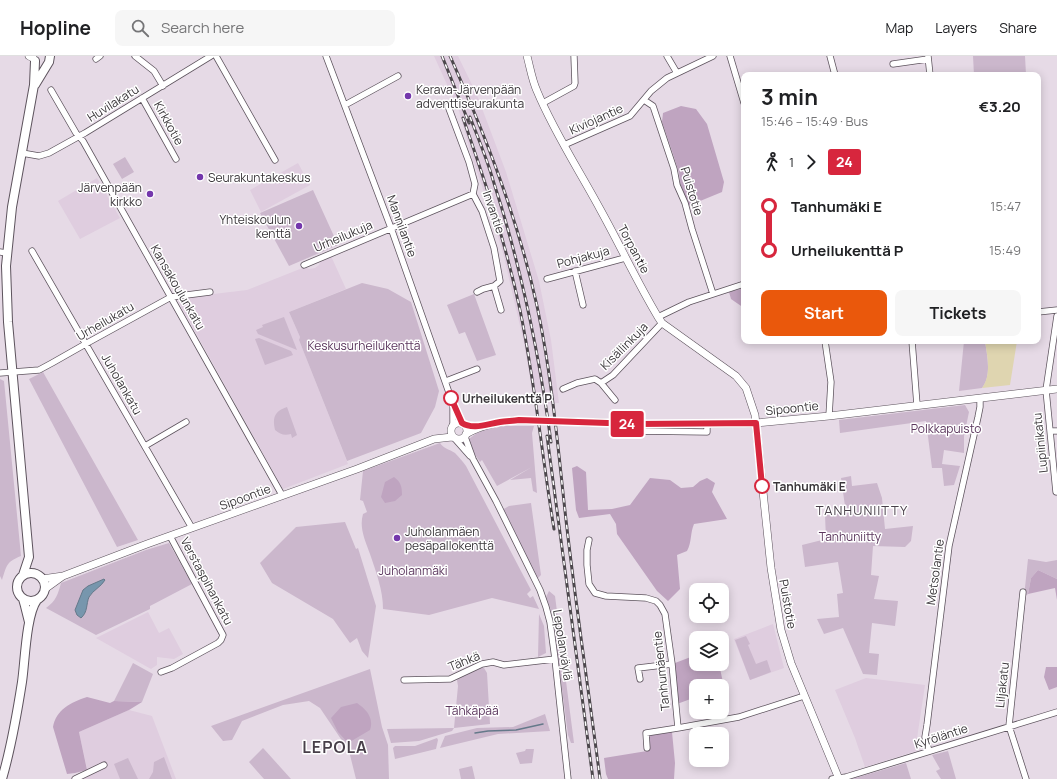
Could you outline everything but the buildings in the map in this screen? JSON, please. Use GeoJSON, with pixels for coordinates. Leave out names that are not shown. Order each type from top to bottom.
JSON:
{"type":"FeatureCollection","features":[{"type":"Feature","properties":{"kind":"main road"},"geometry":{"type":"LineString","coordinates":[[32,58],[40,65],[49,59]]}},
{"type":"Feature","properties":{"kind":"main road"},"geometry":{"type":"LineString","coordinates":[[2,779],[14,730],[29,623],[33,606],[37,600],[41,598],[45,589],[45,585],[29,557],[12,372],[3,252],[34,85],[32,58]]}},
{"type":"Feature","properties":{"kind":"main road"},"geometry":{"type":"LineString","coordinates":[[34,85],[49,59]]}},
{"type":"Feature","properties":{"kind":"main road"},"geometry":{"type":"LineString","coordinates":[[29,557],[23,575],[17,582],[16,587],[19,596],[23,599],[27,601],[37,600]]}},
{"type":"Feature","properties":{"kind":"main road"},"geometry":{"type":"LineString","coordinates":[[23,575],[27,573],[39,576]]}},
{"type":"Feature","properties":{"kind":"main road"},"geometry":{"type":"LineString","coordinates":[[23,599],[29,623]]}},
{"type":"Feature","properties":{"kind":"street"},"geometry":{"type":"LineString","coordinates":[[135,56],[154,71],[163,86]]}},
{"type":"Feature","properties":{"kind":"street","name":"Huvilakatu"},"geometry":{"type":"LineString","coordinates":[[22,153],[39,156],[80,136],[211,56]]}},
{"type":"Feature","properties":{"kind":"street"},"geometry":{"type":"LineString","coordinates":[[216,56],[275,160]]}},
{"type":"Feature","properties":{"kind":"street","name":"Mannilantie"},"geometry":{"type":"LineString","coordinates":[[326,56],[391,228],[453,404],[463,424]]}},
{"type":"Feature","properties":{"kind":"street","name":"Torpantie"},"geometry":{"type":"LineString","coordinates":[[527,56],[537,90],[564,145],[601,210],[625,258],[658,317],[662,323],[736,376],[746,388],[755,415],[756,423]]}},
{"type":"Feature","properties":{"kind":"street"},"geometry":{"type":"LineString","coordinates":[[543,103],[574,86],[574,56]]}},
{"type":"Feature","properties":{"kind":"street"},"geometry":{"type":"LineString","coordinates":[[667,56],[677,73]]}},
{"type":"Feature","properties":{"kind":"street","name":"Kiviojantie"},"geometry":{"type":"LineString","coordinates":[[564,145],[630,116],[658,85],[677,73],[712,56]]}},
{"type":"Feature","properties":{"kind":"street"},"geometry":{"type":"LineString","coordinates":[[730,56],[741,93]]}},
{"type":"Feature","properties":{"kind":"street"},"geometry":{"type":"LineString","coordinates":[[830,56],[834,72]]}},
{"type":"Feature","properties":{"kind":"street"},"geometry":{"type":"LineString","coordinates":[[893,64],[928,57],[930,72]]}},
{"type":"Feature","properties":{"kind":"street"},"geometry":{"type":"LineString","coordinates":[[345,105],[398,76]]}},
{"type":"Feature","properties":{"kind":"street","name":"Kansakoulunkatu"},"geometry":{"type":"LineString","coordinates":[[51,90],[80,136],[282,496]]}},
{"type":"Feature","properties":{"kind":"street","name":"Kirkkotie"},"geometry":{"type":"LineString","coordinates":[[142,98],[176,159]]}},
{"type":"Feature","properties":{"kind":"street","name":"Puistotie"},"geometry":{"type":"LineString","coordinates":[[644,100],[653,106],[674,170],[676,185],[685,203],[713,294]]}},
{"type":"Feature","properties":{"kind":"street","name":"Invantie"},"geometry":{"type":"LineString","coordinates":[[448,106],[469,162],[475,184],[474,194],[482,211],[494,248],[500,281],[494,286]]}},
{"type":"Feature","properties":{"kind":"street"},"geometry":{"type":"LineString","coordinates":[[391,228],[474,194]]}},
{"type":"Feature","properties":{"kind":"street","name":"Urheilukuja"},"geometry":{"type":"LineString","coordinates":[[304,265],[391,228]]}},
{"type":"Feature","properties":{"kind":"street","name":"Juholankatu"},"geometry":{"type":"LineString","coordinates":[[32,251],[192,528]]}},
{"type":"Feature","properties":{"kind":"street","name":"Pohjakuja"},"geometry":{"type":"LineString","coordinates":[[547,279],[625,258]]}},
{"type":"Feature","properties":{"kind":"street"},"geometry":{"type":"LineString","coordinates":[[575,271],[583,305]]}},
{"type":"Feature","properties":{"kind":"street"},"geometry":{"type":"LineString","coordinates":[[658,317],[689,302],[741,285]]}},
{"type":"Feature","properties":{"kind":"street"},"geometry":{"type":"LineString","coordinates":[[477,292],[494,286],[501,310]]}},
{"type":"Feature","properties":{"kind":"street","name":"Urheilukatu"},"geometry":{"type":"LineString","coordinates":[[0,373],[39,370],[171,297],[210,292]]}},
{"type":"Feature","properties":{"kind":"street"},"geometry":{"type":"LineString","coordinates":[[1041,312],[1057,310]]}},
{"type":"Feature","properties":{"kind":"street","name":"Lupiinikatu"},"geometry":{"type":"LineString","coordinates":[[1057,316],[1046,390],[1057,492]]}},
{"type":"Feature","properties":{"kind":"street","name":"Kisällinkuja"},"geometry":{"type":"LineString","coordinates":[[601,383],[613,375],[662,323]]}},
{"type":"Feature","properties":{"kind":"street"},"geometry":{"type":"LineString","coordinates":[[825,344],[831,382],[829,416]]}},
{"type":"Feature","properties":{"kind":"street"},"geometry":{"type":"LineString","coordinates":[[912,344],[917,405]]}},
{"type":"Feature","properties":{"kind":"street"},"geometry":{"type":"LineString","coordinates":[[446,381],[477,369]]}},
{"type":"Feature","properties":{"kind":"street","name":"Kisällinkuja"},"geometry":{"type":"LineString","coordinates":[[563,389],[576,383],[595,379],[601,383],[615,400]]}},
{"type":"Feature","properties":{"kind":"street","name":"Sipoontie"},"geometry":{"type":"LineString","coordinates":[[463,424],[481,426],[519,420],[637,424],[756,423],[829,416],[1057,389]]}},
{"type":"Feature","properties":{"kind":"street","name":"Metsolantie"},"geometry":{"type":"LineString","coordinates":[[929,751],[925,737],[949,546],[978,417],[980,398]]}},
{"type":"Feature","properties":{"kind":"street","name":"Mannilantie"},"geometry":{"type":"LineString","coordinates":[[452,426],[453,404]]}},
{"type":"Feature","properties":{"kind":"street"},"geometry":{"type":"LineString","coordinates":[[145,446],[186,422]]}},
{"type":"Feature","properties":{"kind":"street"},"geometry":{"type":"LineString","coordinates":[[455,423],[463,424],[467,431],[466,435],[462,438],[454,438],[450,431],[452,426],[455,423]]}},
{"type":"Feature","properties":{"kind":"street"},"geometry":{"type":"LineString","coordinates":[[637,434],[638,431],[706,432],[707,423]]}},
{"type":"Feature","properties":{"kind":"street","name":"Puistotie"},"geometry":{"type":"LineString","coordinates":[[756,423],[776,600],[786,647],[836,779]]}},
{"type":"Feature","properties":{"kind":"street","name":"Sipoontie"},"geometry":{"type":"LineString","coordinates":[[45,589],[63,576],[434,439],[452,426]]}},
{"type":"Feature","properties":{"kind":"street","name":"Sipoontie"},"geometry":{"type":"LineString","coordinates":[[466,435],[481,426]]}},
{"type":"Feature","properties":{"kind":"street"},"geometry":{"type":"LineString","coordinates":[[1050,431],[1057,431]]}},
{"type":"Feature","properties":{"kind":"street","name":"Lepolanväylä"},"geometry":{"type":"LineString","coordinates":[[466,435],[473,459],[496,501],[540,590],[550,622],[568,779]]}},
{"type":"Feature","properties":{"kind":"street","name":"Sipoontie"},"geometry":{"type":"LineString","coordinates":[[434,439],[454,438]]}},
{"type":"Feature","properties":{"kind":"street","name":"Lepolanväylä"},"geometry":{"type":"LineString","coordinates":[[454,438],[473,459]]}},
{"type":"Feature","properties":{"kind":"street","name":"Verstaspihankatu"},"geometry":{"type":"LineString","coordinates":[[161,672],[172,668],[218,643],[223,635],[170,536]]}},
{"type":"Feature","properties":{"kind":"street","name":"Tanhumäentie"},"geometry":{"type":"LineString","coordinates":[[589,540],[587,550],[589,584],[595,593],[606,596],[646,598],[656,601],[666,614],[678,728]]}},
{"type":"Feature","properties":{"kind":"street","name":"Sipoontie"},"geometry":{"type":"LineString","coordinates":[[39,576],[63,576]]}},
{"type":"Feature","properties":{"kind":"street","name":"Liljakatu"},"geometry":{"type":"LineString","coordinates":[[1023,592],[1009,726],[1026,779]]}},
{"type":"Feature","properties":{"kind":"street","name":"Tähkä"},"geometry":{"type":"LineString","coordinates":[[404,680],[450,679],[482,664],[490,662],[504,665],[555,659]]}},
{"type":"Feature","properties":{"kind":"street"},"geometry":{"type":"LineString","coordinates":[[640,679],[638,668],[672,664]]}},
{"type":"Feature","properties":{"kind":"street"},"geometry":{"type":"LineString","coordinates":[[647,748],[646,733],[739,717],[804,696]]}},
{"type":"Feature","properties":{"kind":"street","name":"Kyröläntie"},"geometry":{"type":"LineString","coordinates":[[836,779],[1057,712]]}},
{"type":"Feature","properties":{"kind":"street"},"geometry":{"type":"LineString","coordinates":[[75,779],[104,766]]}},
{"type":"Feature","properties":{"kind":"shaded area"},"geometry":{"type":"Polygon","coordinates":[[[434,56],[458,56],[477,95],[506,172],[539,281],[551,340],[559,403],[533,404],[532,389],[524,343],[503,253],[471,154],[459,111],[434,56]]]}},
{"type":"Feature","properties":{"kind":"shaded area"},"geometry":{"type":"Polygon","coordinates":[[[681,106],[696,109],[707,124],[724,182],[722,192],[688,206],[662,122],[663,113],[681,106]]]}},
{"type":"Feature","properties":{"kind":"shaded area"},"geometry":{"type":"Polygon","coordinates":[[[298,163],[310,185],[261,212],[250,190],[298,163]]]}},
{"type":"Feature","properties":{"kind":"shaded area"},"geometry":{"type":"Polygon","coordinates":[[[97,178],[120,218],[80,239],[58,201],[97,178]]]}},
{"type":"Feature","properties":{"kind":"shaded area"},"geometry":{"type":"Polygon","coordinates":[[[331,256],[346,289],[289,312],[300,337],[299,340],[348,464],[283,489],[178,301],[180,298],[247,290],[305,267],[309,269],[315,268],[319,265],[321,260],[331,256]]]}},
{"type":"Feature","properties":{"kind":"shaded area"},"geometry":{"type":"Polygon","coordinates":[[[741,289],[741,306],[731,299],[729,292],[741,289]]]}},
{"type":"Feature","properties":{"kind":"shaded area"},"geometry":{"type":"Polygon","coordinates":[[[577,466],[586,472],[588,510],[612,509],[630,505],[650,478],[670,480],[681,488],[693,487],[700,481],[707,478],[715,483],[712,492],[727,519],[694,524],[687,551],[677,555],[680,589],[668,601],[657,591],[617,534],[616,524],[610,514],[579,518],[576,510],[572,468],[577,466]]]}},
{"type":"Feature","properties":{"kind":"shaded area"},"geometry":{"type":"Polygon","coordinates":[[[394,477],[401,485],[402,495],[395,501],[385,503],[381,497],[385,482],[394,477]]]}},
{"type":"Feature","properties":{"kind":"shaded area"},"geometry":{"type":"Polygon","coordinates":[[[1038,570],[1057,579],[1057,600],[1055,588],[1028,594],[1031,578],[1038,570]]]}},
{"type":"Feature","properties":{"kind":"shaded area"},"geometry":{"type":"Polygon","coordinates":[[[148,612],[159,633],[169,628],[183,654],[174,659],[157,657],[157,665],[151,669],[96,638],[148,612]]]}},
{"type":"Feature","properties":{"kind":"shaded area"},"geometry":{"type":"Polygon","coordinates":[[[773,624],[784,668],[750,680],[734,639],[773,624]]]}},
{"type":"Feature","properties":{"kind":"shaded area"},"geometry":{"type":"Polygon","coordinates":[[[689,658],[689,671],[721,671],[722,679],[689,679],[689,700],[677,704],[675,663],[689,658]]]}},
{"type":"Feature","properties":{"kind":"shaded area"},"geometry":{"type":"Polygon","coordinates":[[[1046,667],[1057,667],[1057,687],[1049,690],[1044,677],[1046,667]]]}},
{"type":"Feature","properties":{"kind":"shaded area"},"geometry":{"type":"Polygon","coordinates":[[[866,678],[925,685],[916,751],[865,767],[855,738],[835,690],[866,678]]]}},
{"type":"Feature","properties":{"kind":"shaded area"},"geometry":{"type":"Polygon","coordinates":[[[87,697],[110,703],[114,701],[142,702],[129,710],[79,732],[87,770],[67,774],[53,727],[57,716],[61,711],[75,701],[87,697]]]}},
{"type":"Feature","properties":{"kind":"shaded area"},"geometry":{"type":"Polygon","coordinates":[[[357,703],[364,708],[369,715],[371,726],[370,730],[348,743],[338,732],[331,718],[341,707],[357,703]]]}},
{"type":"Feature","properties":{"kind":"shaded area"},"geometry":{"type":"Polygon","coordinates":[[[129,710],[152,716],[176,779],[81,779],[88,773],[79,732],[129,710]]]}},
{"type":"Feature","properties":{"kind":"shaded area"},"geometry":{"type":"Polygon","coordinates":[[[672,732],[675,763],[674,779],[608,779],[604,758],[647,751],[648,735],[672,732]]]}},
{"type":"Feature","properties":{"kind":"green space"},"geometry":{"type":"Polygon","coordinates":[[[973,56],[1025,56],[1026,72],[974,72],[973,56]]]}},
{"type":"Feature","properties":{"kind":"green space"},"geometry":{"type":"Polygon","coordinates":[[[125,157],[134,172],[122,179],[113,164],[125,157]]]}},
{"type":"Feature","properties":{"kind":"green space"},"geometry":{"type":"Polygon","coordinates":[[[313,190],[338,245],[289,266],[260,213],[313,190]]]}},
{"type":"Feature","properties":{"kind":"green space","name":"Keskusurheilukenttä"},"geometry":{"type":"Polygon","coordinates":[[[362,283],[388,289],[411,302],[439,391],[435,407],[421,433],[347,461],[289,312],[362,283]]]}},
{"type":"Feature","properties":{"kind":"green space"},"geometry":{"type":"Polygon","coordinates":[[[474,294],[496,355],[477,361],[465,332],[459,334],[447,305],[474,294]]]}},
{"type":"Feature","properties":{"kind":"green space"},"geometry":{"type":"Polygon","coordinates":[[[284,317],[297,350],[258,334],[256,330],[263,327],[262,325],[284,317]]]}},
{"type":"Feature","properties":{"kind":"green space"},"geometry":{"type":"Polygon","coordinates":[[[259,338],[291,351],[293,355],[265,365],[255,339],[259,338]]]}},
{"type":"Feature","properties":{"kind":"green space"},"geometry":{"type":"Polygon","coordinates":[[[964,344],[986,344],[988,372],[985,383],[982,388],[959,391],[964,344]]]}},
{"type":"Feature","properties":{"kind":"green space"},"geometry":{"type":"Polygon","coordinates":[[[43,372],[138,540],[117,547],[29,379],[43,372]]]}},
{"type":"Feature","properties":{"kind":"green space"},"geometry":{"type":"Polygon","coordinates":[[[0,379],[4,381],[21,556],[10,562],[2,580],[0,576],[0,379]]]}},
{"type":"Feature","properties":{"kind":"green space","name":"Polkkapuisto"},"geometry":{"type":"Polygon","coordinates":[[[965,405],[969,412],[964,436],[964,453],[944,450],[942,464],[960,466],[954,485],[944,486],[942,468],[932,468],[926,421],[840,433],[839,420],[965,405]]]}},
{"type":"Feature","properties":{"kind":"green space"},"geometry":{"type":"Polygon","coordinates":[[[287,407],[297,435],[292,438],[291,434],[280,434],[275,430],[274,425],[275,415],[280,410],[287,407]]]}},
{"type":"Feature","properties":{"kind":"green space"},"geometry":{"type":"Polygon","coordinates":[[[534,426],[532,433],[537,493],[533,491],[531,478],[510,480],[532,467],[497,486],[482,460],[480,462],[469,446],[469,439],[477,433],[496,427],[534,426]]]}},
{"type":"Feature","properties":{"kind":"green space","name":"Juholanmäki"},"geometry":{"type":"Polygon","coordinates":[[[440,443],[445,448],[455,453],[466,466],[531,590],[527,594],[530,598],[533,596],[539,609],[492,598],[429,615],[383,609],[379,581],[362,529],[363,514],[367,512],[363,501],[360,500],[363,471],[440,443]]]}},
{"type":"Feature","properties":{"kind":"green space","name":"Tanhuniitty"},"geometry":{"type":"Polygon","coordinates":[[[851,476],[852,486],[877,483],[882,498],[885,529],[913,526],[911,541],[905,547],[873,546],[871,575],[879,576],[874,599],[898,601],[895,626],[872,623],[869,653],[879,654],[877,675],[863,674],[843,628],[824,634],[817,619],[839,617],[837,594],[843,593],[838,562],[805,567],[802,545],[826,539],[825,515],[846,513],[841,478],[851,476]]]}},
{"type":"Feature","properties":{"kind":"green space"},"geometry":{"type":"Polygon","coordinates":[[[531,503],[541,575],[537,579],[502,510],[509,506],[531,503]]]}},
{"type":"Feature","properties":{"kind":"green space"},"geometry":{"type":"Polygon","coordinates":[[[345,522],[356,549],[358,548],[376,606],[368,658],[362,651],[357,638],[350,643],[333,619],[272,583],[260,563],[296,527],[345,522]]]}},
{"type":"Feature","properties":{"kind":"green space"},"geometry":{"type":"Polygon","coordinates":[[[169,543],[192,584],[150,606],[150,609],[96,635],[46,608],[56,597],[61,583],[146,550],[169,543]]]}},
{"type":"Feature","properties":{"kind":"green space"},"geometry":{"type":"Polygon","coordinates":[[[1028,559],[1046,562],[1057,560],[1057,579],[1038,570],[1031,578],[1028,594],[1024,597],[1028,559]]]}},
{"type":"Feature","properties":{"kind":"green space"},"geometry":{"type":"Polygon","coordinates":[[[549,591],[555,596],[574,743],[571,743],[568,735],[552,613],[546,597],[549,591]]]}},
{"type":"Feature","properties":{"kind":"green space"},"geometry":{"type":"Polygon","coordinates":[[[539,614],[544,626],[546,653],[538,657],[539,614]]]}},
{"type":"Feature","properties":{"kind":"green space"},"geometry":{"type":"Polygon","coordinates":[[[746,636],[756,664],[767,660],[771,672],[750,680],[735,640],[746,636]]]}},
{"type":"Feature","properties":{"kind":"green space"},"geometry":{"type":"Polygon","coordinates":[[[133,663],[153,674],[142,702],[114,701],[133,663]]]}},
{"type":"Feature","properties":{"kind":"green space","name":"Tähkäpää"},"geometry":{"type":"Polygon","coordinates":[[[484,668],[487,673],[490,724],[454,728],[458,678],[484,668]]]}},
{"type":"Feature","properties":{"kind":"green space"},"geometry":{"type":"Polygon","coordinates":[[[370,669],[382,727],[388,745],[389,779],[356,779],[349,751],[320,708],[309,701],[283,705],[242,721],[232,740],[223,741],[211,726],[370,669]]]}},
{"type":"Feature","properties":{"kind":"green space"},"geometry":{"type":"Polygon","coordinates":[[[545,714],[550,731],[498,734],[440,748],[445,736],[477,728],[513,727],[545,714]]]}},
{"type":"Feature","properties":{"kind":"green space"},"geometry":{"type":"Polygon","coordinates":[[[454,728],[452,731],[419,741],[391,743],[387,729],[454,728]]]}},
{"type":"Feature","properties":{"kind":"green space"},"geometry":{"type":"Polygon","coordinates":[[[437,738],[436,749],[395,759],[393,748],[395,746],[415,746],[437,738]]]}},
{"type":"Feature","properties":{"kind":"green space"},"geometry":{"type":"Polygon","coordinates":[[[263,748],[291,779],[264,779],[249,762],[263,748]]]}},
{"type":"Feature","properties":{"kind":"green space"},"geometry":{"type":"Polygon","coordinates":[[[526,749],[534,749],[532,763],[520,764],[516,753],[525,751],[526,749]]]}},
{"type":"Feature","properties":{"kind":"green space"},"geometry":{"type":"Polygon","coordinates":[[[948,751],[956,779],[941,779],[936,771],[940,769],[932,755],[948,751]]]}},
{"type":"Feature","properties":{"kind":"green space"},"geometry":{"type":"Polygon","coordinates":[[[164,757],[172,779],[149,779],[153,772],[154,762],[164,757]]]}},
{"type":"Feature","properties":{"kind":"green space"},"geometry":{"type":"Polygon","coordinates":[[[128,758],[138,779],[120,779],[114,764],[128,758]]]}},
{"type":"Feature","properties":{"kind":"green space"},"geometry":{"type":"Polygon","coordinates":[[[906,763],[911,779],[852,779],[906,763]]]}},
{"type":"Feature","properties":{"kind":"green space"},"geometry":{"type":"Polygon","coordinates":[[[472,766],[475,779],[461,779],[459,769],[472,766]]]}},
{"type":"Feature","properties":{"kind":"sand"},"geometry":{"type":"Polygon","coordinates":[[[986,344],[1017,344],[1010,385],[982,388],[987,377],[988,359],[986,344]]]}},
{"type":"Feature","properties":{"kind":"water"},"geometry":{"type":"Polygon","coordinates":[[[104,579],[105,580],[89,597],[86,611],[81,618],[77,615],[75,610],[83,590],[88,586],[104,579]]]}},
{"type":"Feature","properties":{"kind":"waterway"},"geometry":{"type":"LineString","coordinates":[[475,733],[516,730],[543,724]]}},
{"type":"Feature","properties":{"kind":"railway"},"geometry":{"type":"LineString","coordinates":[[442,56],[469,123]]}},
{"type":"Feature","properties":{"kind":"railway"},"geometry":{"type":"LineString","coordinates":[[450,56],[476,117],[511,210],[537,306],[551,386],[570,553],[600,779]]}},
{"type":"Feature","properties":{"kind":"railway"},"geometry":{"type":"LineString","coordinates":[[470,117],[491,172],[520,277],[535,343],[551,442]]}},
{"type":"Feature","properties":{"kind":"railway"},"geometry":{"type":"LineString","coordinates":[[463,118],[494,213],[520,310],[530,364],[554,529]]}},
{"type":"Feature","properties":{"kind":"railway"},"geometry":{"type":"LineString","coordinates":[[547,436],[593,779]]}},
{"type":"Feature","properties":{"kind":"bus line","name":"24"},"geometry":{"type":"LineString","coordinates":[[451,398],[462,423],[465,425],[474,426],[519,420],[637,424],[756,423],[762,486]]}},
{"type":"Feature","properties":{"kind":"place","name":"Kerava-Järvenpään adventtiseurakunta"},"geometry":{"type":"Point","coordinates":[408,96]}},
{"type":"Feature","properties":{"kind":"place","name":"Seurakuntakeskus"},"geometry":{"type":"Point","coordinates":[200,177]}},
{"type":"Feature","properties":{"kind":"place","name":"Järvenpään kirkko"},"geometry":{"type":"Point","coordinates":[150,194]}},
{"type":"Feature","properties":{"kind":"place","name":"Yhteiskoulun kenttä"},"geometry":{"type":"Point","coordinates":[299,226]}},
{"type":"Feature","properties":{"kind":"place","name":"Urheilukenttä P"},"geometry":{"type":"Point","coordinates":[451,398]}},
{"type":"Feature","properties":{"kind":"place","name":"Tanhumäki E"},"geometry":{"type":"Point","coordinates":[762,486]}},
{"type":"Feature","properties":{"kind":"place","name":"Juholanmäen pesäpallokenttä"},"geometry":{"type":"Point","coordinates":[397,538]}},
{"type":"Feature","properties":{"kind":"district","name":"TANHUNIITTY"},"geometry":{"type":"Point","coordinates":[862,510]}},
{"type":"Feature","properties":{"kind":"district","name":"LEPOLA"},"geometry":{"type":"Point","coordinates":[335,747]}}]}
